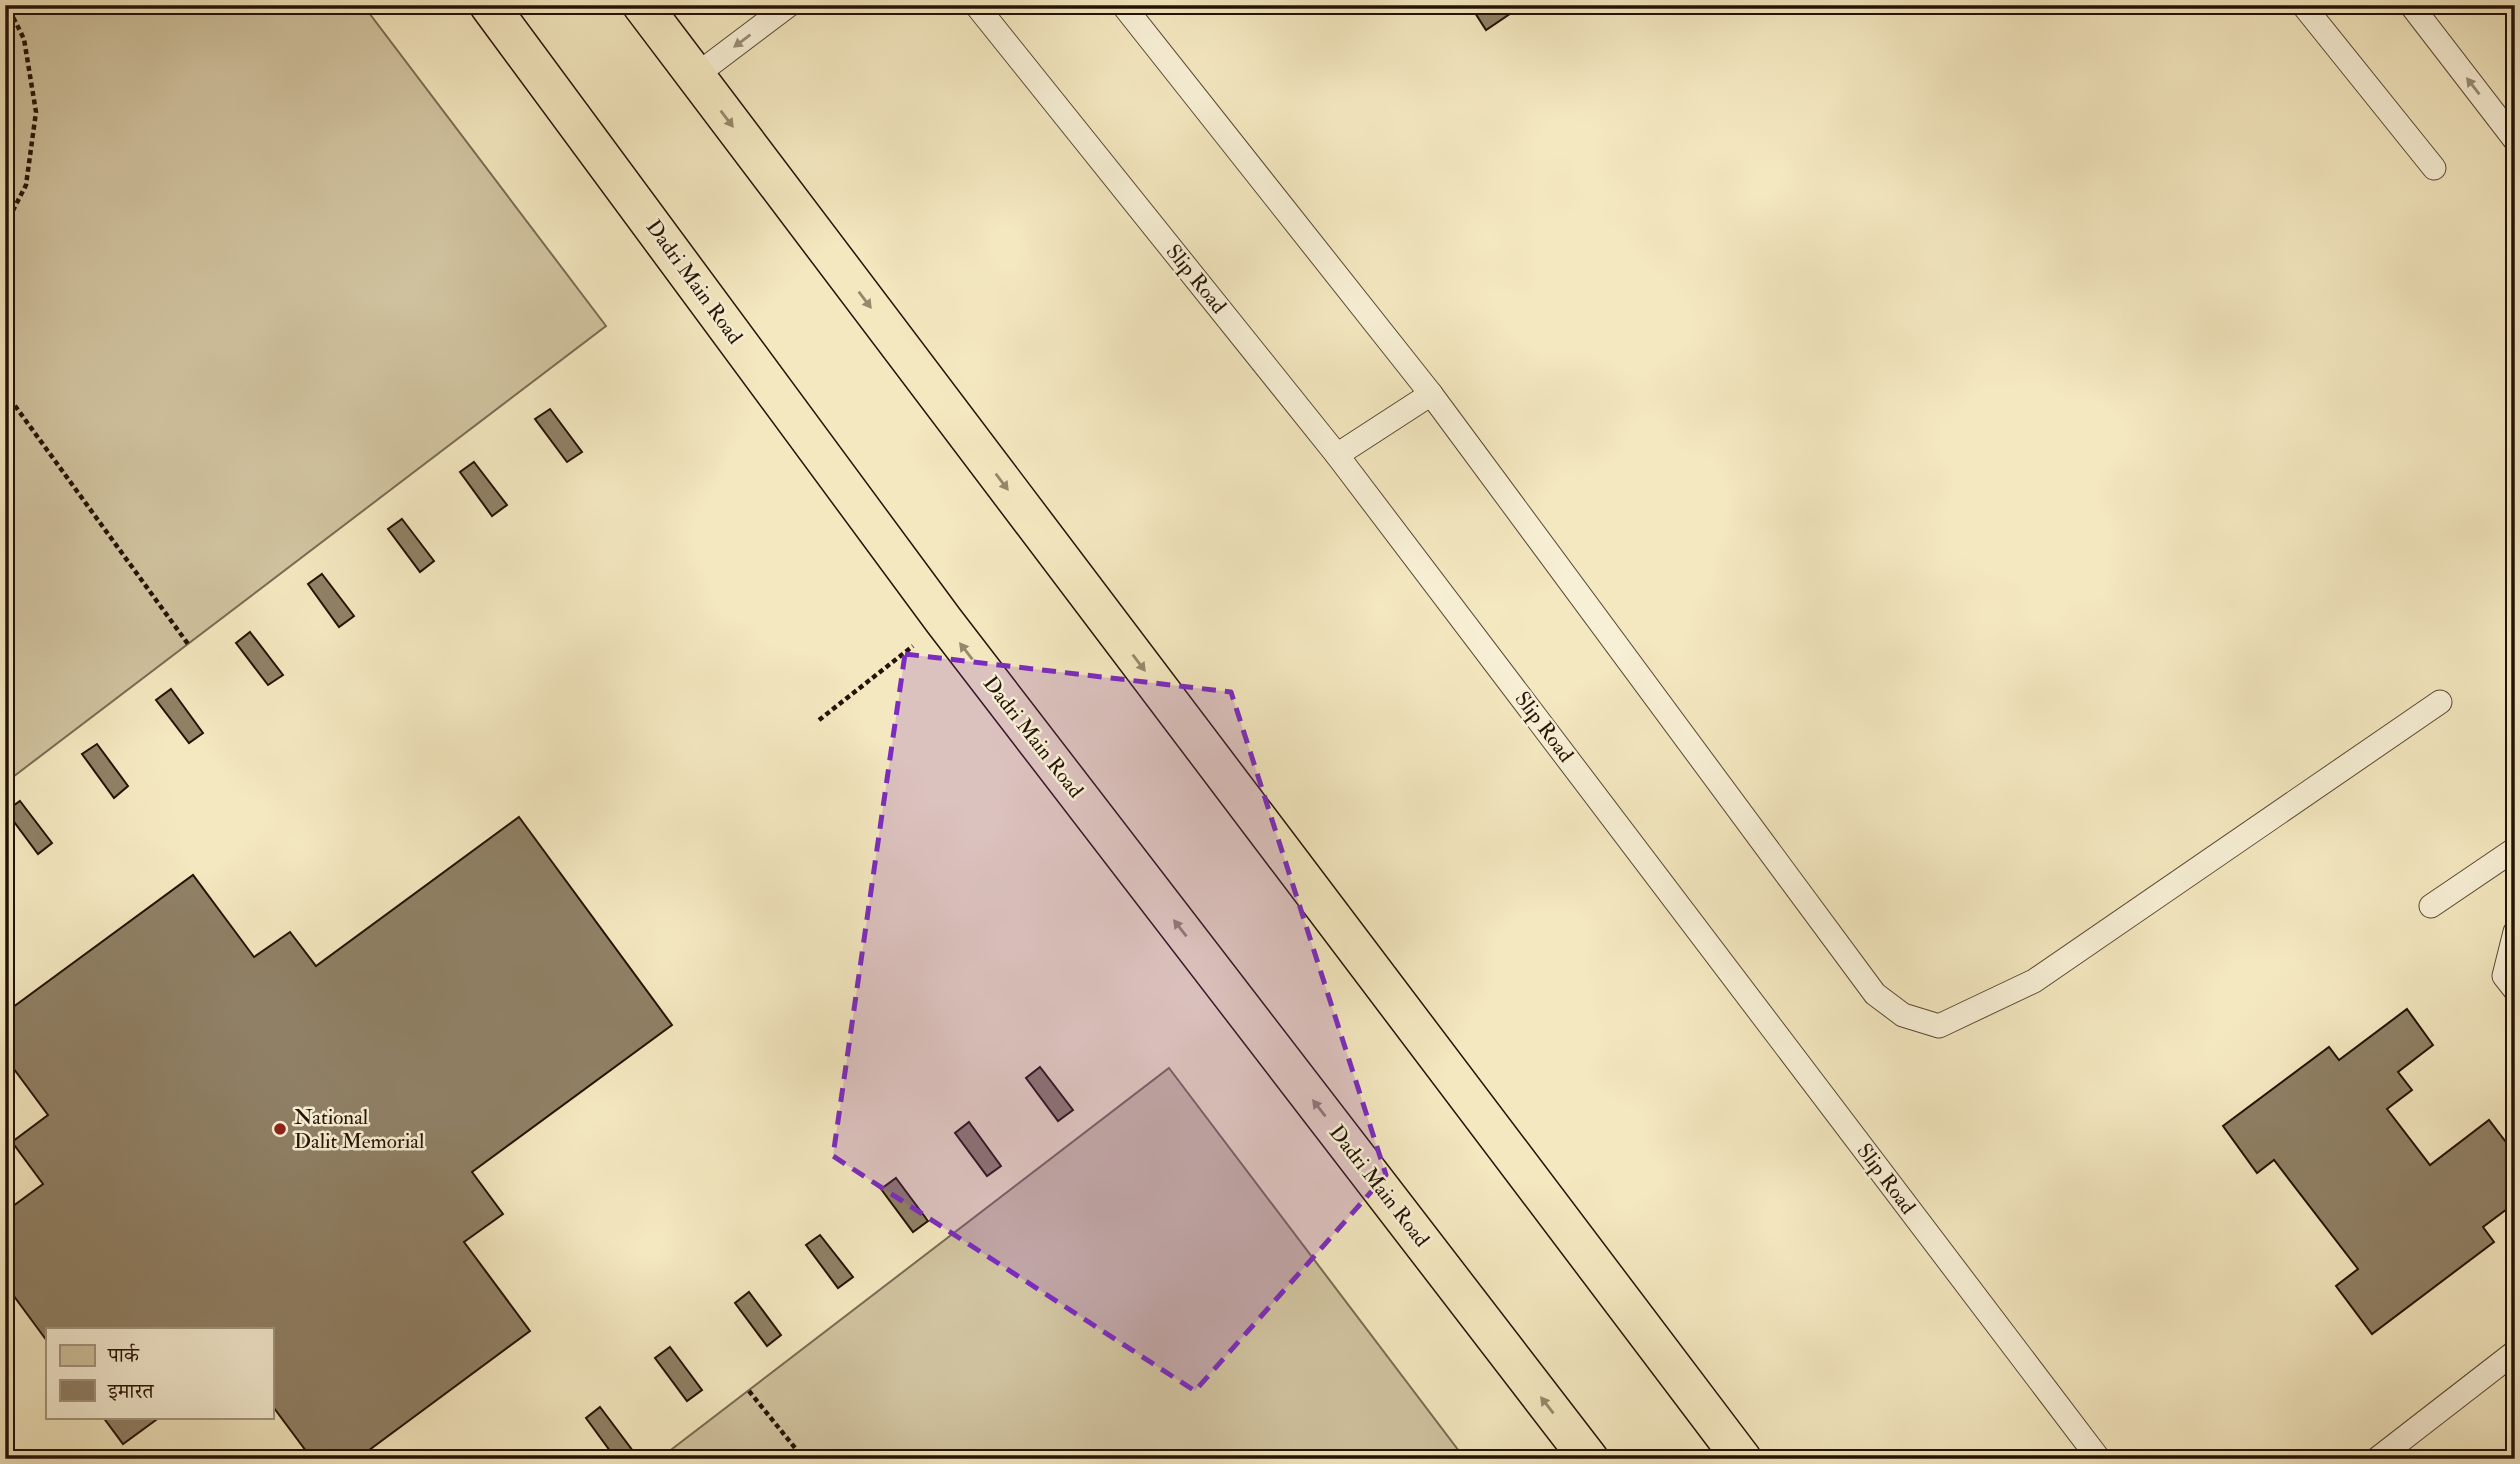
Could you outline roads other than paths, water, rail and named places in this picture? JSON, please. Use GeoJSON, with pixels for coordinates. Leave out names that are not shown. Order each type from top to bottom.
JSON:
{"type":"FeatureCollection","features":[{"type":"Feature","properties":{"kind":"highway","name":"Dadri Main Road"},"geometry":{"type":"LineString","coordinates":[[489,5],[944,621],[1589,1459]]}},
{"type":"Feature","properties":{"kind":"highway"},"geometry":{"type":"LineString","coordinates":[[642,5],[1742,1459]]}},
{"type":"Feature","properties":{"kind":"lane"},"geometry":{"type":"LineString","coordinates":[[695,76],[789,5]]}},
{"type":"Feature","properties":{"kind":"lane","name":"Slip Road"},"geometry":{"type":"LineString","coordinates":[[976,5],[1337,455],[2099,1459]]}},
{"type":"Feature","properties":{"kind":"lane"},"geometry":{"type":"LineString","coordinates":[[1123,5],[1431,394],[1875,994],[1903,1015],[1939,1026],[2034,981],[2440,702]]}},
{"type":"Feature","properties":{"kind":"lane"},"geometry":{"type":"LineString","coordinates":[[2303,5],[2434,168]]}},
{"type":"Feature","properties":{"kind":"lane"},"geometry":{"type":"LineString","coordinates":[[2411,5],[2515,140]]}},
{"type":"Feature","properties":{"kind":"lane"},"geometry":{"type":"LineString","coordinates":[[1337,455],[1431,394]]}},
{"type":"Feature","properties":{"kind":"lane"},"geometry":{"type":"LineString","coordinates":[[2431,906],[2515,849]]}},
{"type":"Feature","properties":{"kind":"lane"},"geometry":{"type":"LineString","coordinates":[[2515,932],[2504,976],[2515,990]]}},
{"type":"Feature","properties":{"kind":"lane"},"geometry":{"type":"LineString","coordinates":[[2377,1459],[2515,1352]]}},
{"type":"Feature","properties":{"kind":"place","name":"National Dalit Memorial"},"geometry":{"type":"Point","coordinates":[280,1129]}}]}
